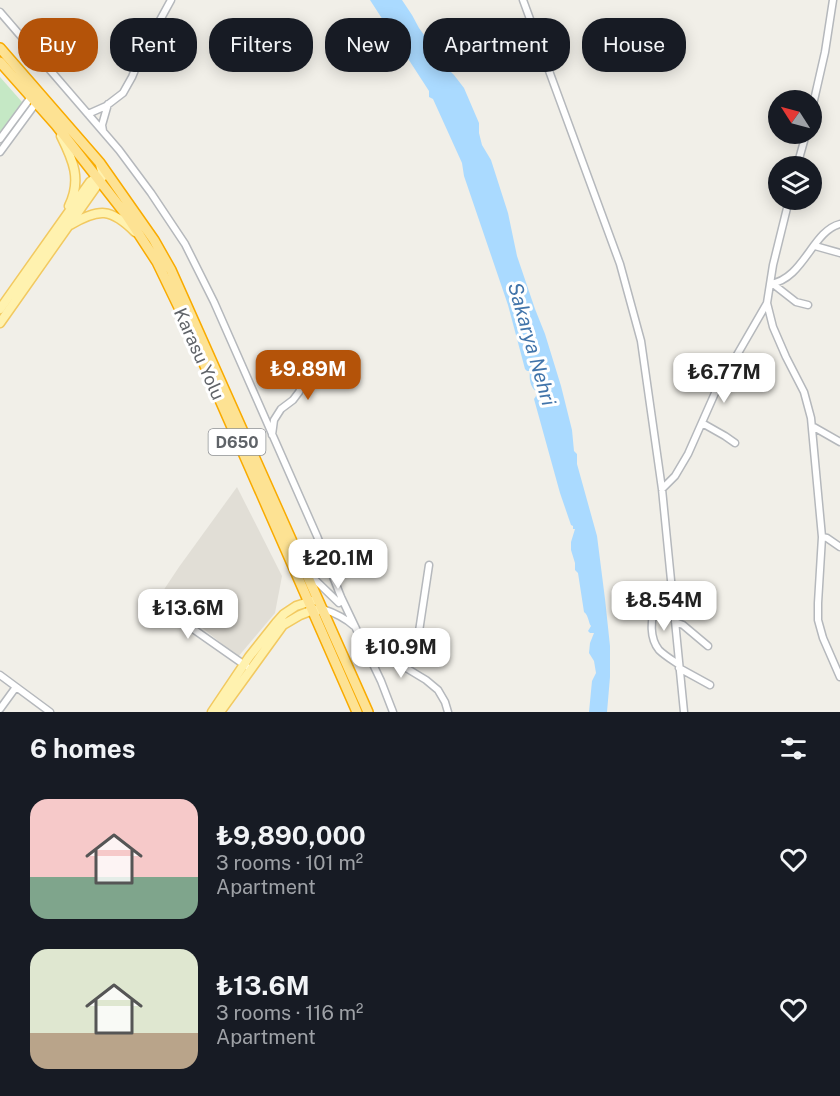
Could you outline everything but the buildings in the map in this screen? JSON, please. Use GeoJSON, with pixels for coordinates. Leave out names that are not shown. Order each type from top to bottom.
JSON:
{"type":"FeatureCollection","features":[{"type":"Feature","properties":{"kind":"highway","name":"Karasu Yolu"},"geometry":{"type":"LineString","coordinates":[[0,48],[100,163],[103,178]]}},
{"type":"Feature","properties":{"kind":"highway","name":"Karasu Yolu"},"geometry":{"type":"LineString","coordinates":[[0,62],[103,178],[143,240],[169,286],[316,605],[357,712]]}},
{"type":"Feature","properties":{"kind":"highway"},"geometry":{"type":"LineString","coordinates":[[103,178],[154,240],[171,270],[305,569],[316,605],[368,712]]}},
{"type":"Feature","properties":{"kind":"main road"},"geometry":{"type":"LineString","coordinates":[[0,309],[62,227],[73,198],[75,169],[72,157],[56,125]]}},
{"type":"Feature","properties":{"kind":"main road"},"geometry":{"type":"LineString","coordinates":[[0,323],[90,182],[103,178]]}},
{"type":"Feature","properties":{"kind":"main road"},"geometry":{"type":"LineString","coordinates":[[62,227],[84,217],[102,213],[122,219],[143,240]]}},
{"type":"Feature","properties":{"kind":"main road"},"geometry":{"type":"LineString","coordinates":[[220,712],[276,622],[296,606],[316,605]]}},
{"type":"Feature","properties":{"kind":"main road"},"geometry":{"type":"LineString","coordinates":[[212,712],[247,667]]}},
{"type":"Feature","properties":{"kind":"street"},"geometry":{"type":"LineString","coordinates":[[88,114],[123,93],[171,0]]}},
{"type":"Feature","properties":{"kind":"street"},"geometry":{"type":"LineString","coordinates":[[523,0],[620,264],[641,340],[662,489],[684,712]]}},
{"type":"Feature","properties":{"kind":"street"},"geometry":{"type":"LineString","coordinates":[[816,90],[833,0]]}},
{"type":"Feature","properties":{"kind":"street"},"geometry":{"type":"LineString","coordinates":[[0,12],[119,150],[185,243],[214,302],[393,712]]}},
{"type":"Feature","properties":{"kind":"street"},"geometry":{"type":"LineString","coordinates":[[0,139],[34,100]]}},
{"type":"Feature","properties":{"kind":"street"},"geometry":{"type":"LineString","coordinates":[[0,152],[34,100]]}},
{"type":"Feature","properties":{"kind":"street"},"geometry":{"type":"LineString","coordinates":[[103,132],[102,125],[108,104]]}},
{"type":"Feature","properties":{"kind":"street"},"geometry":{"type":"LineString","coordinates":[[662,489],[675,476],[716,393],[767,303],[772,284],[773,265],[787,210]]}},
{"type":"Feature","properties":{"kind":"street"},"geometry":{"type":"LineString","coordinates":[[772,284],[796,269],[822,236],[832,226],[840,224]]}},
{"type":"Feature","properties":{"kind":"street"},"geometry":{"type":"LineString","coordinates":[[815,246],[840,253]]}},
{"type":"Feature","properties":{"kind":"street"},"geometry":{"type":"LineString","coordinates":[[772,284],[796,302],[808,305]]}},
{"type":"Feature","properties":{"kind":"street"},"geometry":{"type":"LineString","coordinates":[[767,303],[773,327],[804,392],[811,418],[822,537],[818,620],[823,638],[840,677]]}},
{"type":"Feature","properties":{"kind":"street"},"geometry":{"type":"LineString","coordinates":[[272,435],[274,420],[281,409],[293,400],[308,375],[302,369]]}},
{"type":"Feature","properties":{"kind":"street"},"geometry":{"type":"LineString","coordinates":[[702,423],[735,443]]}},
{"type":"Feature","properties":{"kind":"street"},"geometry":{"type":"LineString","coordinates":[[812,426],[840,442]]}},
{"type":"Feature","properties":{"kind":"street"},"geometry":{"type":"LineString","coordinates":[[822,537],[840,547]]}},
{"type":"Feature","properties":{"kind":"street"},"geometry":{"type":"LineString","coordinates":[[385,656],[395,656],[409,649],[418,638],[429,565]]}},
{"type":"Feature","properties":{"kind":"street"},"geometry":{"type":"LineString","coordinates":[[305,569],[348,610]]}},
{"type":"Feature","properties":{"kind":"street"},"geometry":{"type":"LineString","coordinates":[[146,596],[247,667]]}},
{"type":"Feature","properties":{"kind":"street"},"geometry":{"type":"LineString","coordinates":[[655,599],[653,641],[660,651],[678,666],[710,685]]}},
{"type":"Feature","properties":{"kind":"street"},"geometry":{"type":"LineString","coordinates":[[316,605],[330,600],[339,603]]}},
{"type":"Feature","properties":{"kind":"street"},"geometry":{"type":"LineString","coordinates":[[316,605],[346,619],[355,627]]}},
{"type":"Feature","properties":{"kind":"street"},"geometry":{"type":"LineString","coordinates":[[675,622],[683,625],[708,646]]}},
{"type":"Feature","properties":{"kind":"street"},"geometry":{"type":"LineString","coordinates":[[362,642],[426,680],[438,690],[448,712]]}},
{"type":"Feature","properties":{"kind":"street"},"geometry":{"type":"LineString","coordinates":[[0,675],[50,712]]}},
{"type":"Feature","properties":{"kind":"street"},"geometry":{"type":"LineString","coordinates":[[0,709],[16,687]]}},
{"type":"Feature","properties":{"kind":"shaded area"},"geometry":{"type":"Polygon","coordinates":[[[237,487],[282,576],[275,613],[238,657],[161,594],[237,487]]]}},
{"type":"Feature","properties":{"kind":"green space"},"geometry":{"type":"Polygon","coordinates":[[[0,77],[22,102],[0,137],[0,77]]]}},
{"type":"Feature","properties":{"kind":"water","name":"Sakarya Nehri"},"geometry":{"type":"Polygon","coordinates":[[[370,0],[402,0],[423,33],[423,72],[451,72],[464,88],[479,123],[482,145],[491,160],[508,213],[517,256],[561,386],[572,430],[574,451],[577,454],[577,464],[597,536],[610,646],[607,712],[589,712],[592,681],[596,673],[594,661],[589,653],[594,633],[588,631],[591,626],[584,612],[578,573],[575,570],[571,550],[575,529],[571,525],[560,493],[534,399],[536,391],[530,382],[530,371],[525,369],[508,305],[464,176],[462,163],[433,99],[429,97],[429,91],[411,63],[411,18],[382,18],[370,0]]]}}]}
